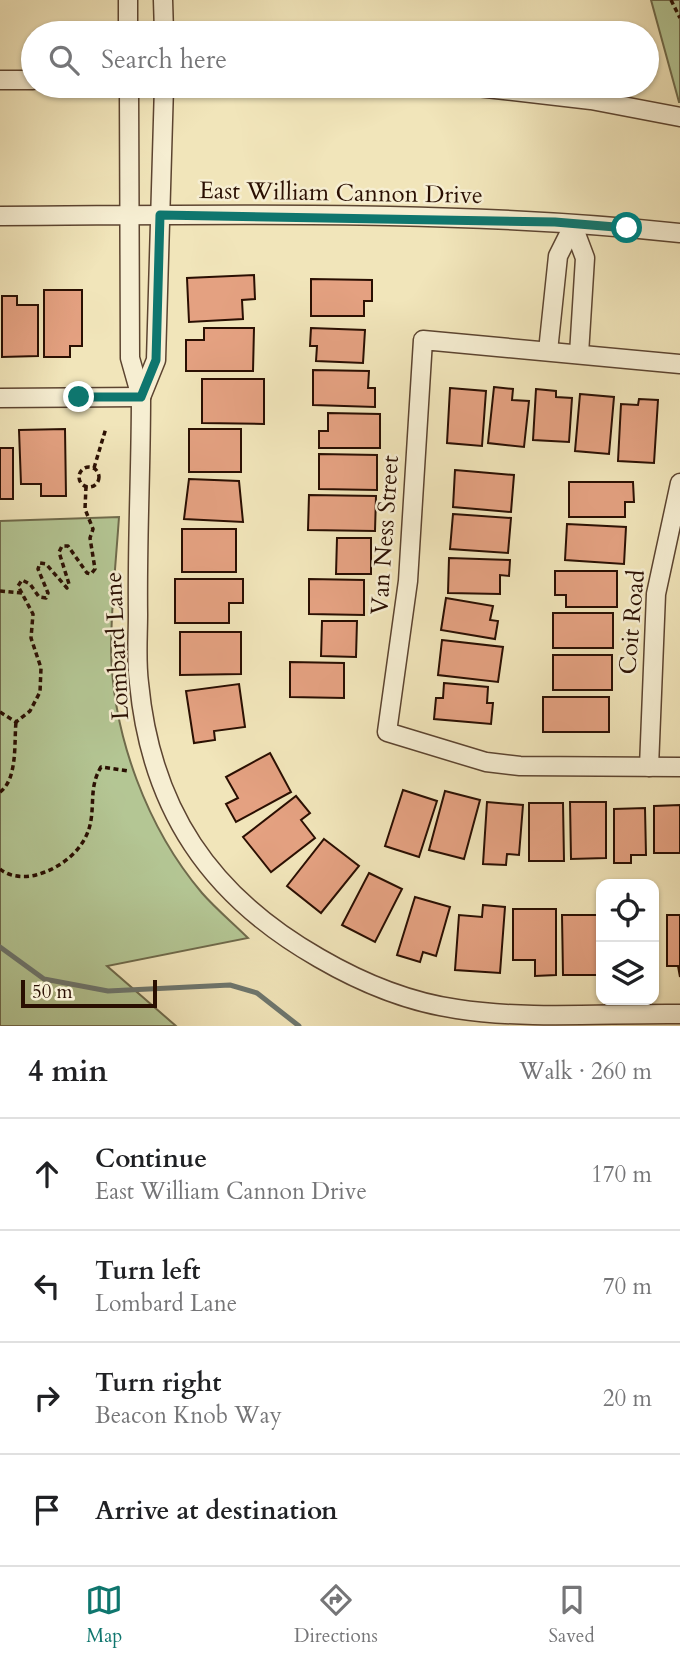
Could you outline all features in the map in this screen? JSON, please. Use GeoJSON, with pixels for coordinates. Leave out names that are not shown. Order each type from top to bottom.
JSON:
{"type":"FeatureCollection","features":[{"type":"Feature","properties":{"kind":"street"},"geometry":{"type":"LineString","coordinates":[[128,0],[128,21]]}},
{"type":"Feature","properties":{"kind":"street"},"geometry":{"type":"LineString","coordinates":[[163,0],[164,21]]}},
{"type":"Feature","properties":{"kind":"street"},"geometry":{"type":"LineString","coordinates":[[0,80],[21,80]]}},
{"type":"Feature","properties":{"kind":"street","name":"Lombard Lane"},"geometry":{"type":"LineString","coordinates":[[129,98],[132,215],[130,358],[141,397],[138,682],[148,741],[167,799],[193,846],[227,890],[286,939],[356,979],[405,998],[456,1009],[494,1013],[680,1014]]}},
{"type":"Feature","properties":{"kind":"street","name":"Lombard Lane"},"geometry":{"type":"LineString","coordinates":[[141,397],[156,360],[164,98]]}},
{"type":"Feature","properties":{"kind":"street"},"geometry":{"type":"LineString","coordinates":[[578,98],[680,117]]}},
{"type":"Feature","properties":{"kind":"street","name":"East William Cannon Drive"},"geometry":{"type":"LineString","coordinates":[[0,216],[160,215],[564,222],[680,233]]}},
{"type":"Feature","properties":{"kind":"street"},"geometry":{"type":"LineString","coordinates":[[579,354],[585,258],[573,226],[558,256],[548,351],[579,354],[680,363]]}},
{"type":"Feature","properties":{"kind":"street","name":"Van Ness Street"},"geometry":{"type":"LineString","coordinates":[[548,351],[423,340],[408,581],[387,732],[498,764],[649,767]]}},
{"type":"Feature","properties":{"kind":"street"},"geometry":{"type":"LineString","coordinates":[[0,398],[141,397]]}},
{"type":"Feature","properties":{"kind":"street","name":"Coit Road"},"geometry":{"type":"LineString","coordinates":[[649,767],[656,594],[680,483]]}},
{"type":"Feature","properties":{"kind":"street"},"geometry":{"type":"LineString","coordinates":[[649,767],[680,767]]}},
{"type":"Feature","properties":{"kind":"path"},"geometry":{"type":"LineString","coordinates":[[671,0],[680,19]]}},
{"type":"Feature","properties":{"kind":"path"},"geometry":{"type":"LineString","coordinates":[[86,486],[96,484],[99,479],[94,468],[106,428]]}},
{"type":"Feature","properties":{"kind":"path"},"geometry":{"type":"LineString","coordinates":[[0,792],[5,789],[12,769],[16,722],[30,711],[40,692],[41,668],[32,638],[33,614],[18,586],[22,580],[30,584],[39,597],[46,598],[48,593],[38,569],[40,563],[46,564],[67,588],[69,584],[59,552],[62,546],[68,546],[87,573],[91,574],[95,569],[90,538],[93,529],[85,509],[86,486],[80,479],[80,472],[88,467],[94,468]]}},
{"type":"Feature","properties":{"kind":"path"},"geometry":{"type":"LineString","coordinates":[[0,591],[22,593]]}},
{"type":"Feature","properties":{"kind":"path"},"geometry":{"type":"LineString","coordinates":[[0,712],[16,722]]}},
{"type":"Feature","properties":{"kind":"path"},"geometry":{"type":"LineString","coordinates":[[0,869],[5,873],[28,877],[49,872],[63,863],[75,853],[86,835],[91,820],[94,778],[101,767],[128,771]]}},
{"type":"Feature","properties":{"kind":"green space"},"geometry":{"type":"Polygon","coordinates":[[[651,0],[680,0],[680,102],[659,21],[651,0]]]}},
{"type":"Feature","properties":{"kind":"green space"},"geometry":{"type":"Polygon","coordinates":[[[119,517],[111,651],[118,716],[126,748],[150,810],[182,867],[207,899],[248,938],[107,966],[176,1026],[0,1026],[0,521],[119,517]]]}},
{"type":"Feature","properties":{"kind":"building"},"geometry":{"type":"Polygon","coordinates":[[[254,275],[255,299],[242,300],[243,319],[189,322],[187,278],[254,275]]]}},
{"type":"Feature","properties":{"kind":"building"},"geometry":{"type":"Polygon","coordinates":[[[311,279],[372,280],[372,301],[364,301],[364,316],[311,316],[311,279]]]}},
{"type":"Feature","properties":{"kind":"building"},"geometry":{"type":"Polygon","coordinates":[[[44,290],[82,290],[82,346],[70,346],[70,357],[44,357],[44,290]]]}},
{"type":"Feature","properties":{"kind":"building"},"geometry":{"type":"Polygon","coordinates":[[[2,296],[17,296],[17,305],[38,305],[38,356],[2,357],[2,296]]]}},
{"type":"Feature","properties":{"kind":"building"},"geometry":{"type":"Polygon","coordinates":[[[204,328],[254,328],[253,371],[186,371],[186,340],[204,340],[204,328]]]}},
{"type":"Feature","properties":{"kind":"building"},"geometry":{"type":"Polygon","coordinates":[[[311,328],[365,330],[363,363],[316,361],[317,346],[310,346],[311,328]]]}},
{"type":"Feature","properties":{"kind":"building"},"geometry":{"type":"Polygon","coordinates":[[[313,370],[369,371],[368,388],[375,388],[375,407],[313,405],[313,370]]]}},
{"type":"Feature","properties":{"kind":"building"},"geometry":{"type":"Polygon","coordinates":[[[202,379],[264,379],[264,424],[202,423],[202,379]]]}},
{"type":"Feature","properties":{"kind":"building"},"geometry":{"type":"Polygon","coordinates":[[[494,387],[513,389],[512,400],[529,401],[524,447],[488,443],[494,387]]]}},
{"type":"Feature","properties":{"kind":"building"},"geometry":{"type":"Polygon","coordinates":[[[450,388],[486,391],[482,446],[447,443],[450,388]]]}},
{"type":"Feature","properties":{"kind":"building"},"geometry":{"type":"Polygon","coordinates":[[[536,389],[556,391],[556,397],[572,398],[569,442],[533,440],[536,389]]]}},
{"type":"Feature","properties":{"kind":"building"},"geometry":{"type":"Polygon","coordinates":[[[580,394],[614,397],[609,454],[575,451],[580,394]]]}},
{"type":"Feature","properties":{"kind":"building"},"geometry":{"type":"Polygon","coordinates":[[[639,399],[658,400],[654,463],[618,461],[621,404],[638,405],[639,399]]]}},
{"type":"Feature","properties":{"kind":"building"},"geometry":{"type":"Polygon","coordinates":[[[328,413],[380,414],[380,448],[319,448],[319,431],[328,431],[328,413]]]}},
{"type":"Feature","properties":{"kind":"building"},"geometry":{"type":"Polygon","coordinates":[[[65,429],[66,496],[41,496],[41,484],[21,484],[19,430],[65,429]]]}},
{"type":"Feature","properties":{"kind":"building"},"geometry":{"type":"Polygon","coordinates":[[[189,429],[241,429],[241,472],[189,472],[189,429]]]}},
{"type":"Feature","properties":{"kind":"building"},"geometry":{"type":"Polygon","coordinates":[[[0,448],[13,448],[13,499],[0,499],[0,448]]]}},
{"type":"Feature","properties":{"kind":"building"},"geometry":{"type":"Polygon","coordinates":[[[319,454],[377,455],[377,490],[319,489],[319,454]]]}},
{"type":"Feature","properties":{"kind":"building"},"geometry":{"type":"Polygon","coordinates":[[[455,470],[514,475],[511,512],[453,507],[455,470]]]}},
{"type":"Feature","properties":{"kind":"building"},"geometry":{"type":"Polygon","coordinates":[[[189,479],[239,481],[243,522],[184,519],[189,479]]]}},
{"type":"Feature","properties":{"kind":"building"},"geometry":{"type":"Polygon","coordinates":[[[569,482],[633,482],[634,502],[625,502],[625,517],[569,517],[569,482]]]}},
{"type":"Feature","properties":{"kind":"building"},"geometry":{"type":"Polygon","coordinates":[[[309,495],[376,496],[375,531],[308,530],[309,495]]]}},
{"type":"Feature","properties":{"kind":"building"},"geometry":{"type":"Polygon","coordinates":[[[453,514],[511,518],[508,553],[450,549],[453,514]]]}},
{"type":"Feature","properties":{"kind":"building"},"geometry":{"type":"Polygon","coordinates":[[[567,524],[626,527],[624,564],[565,560],[567,524]]]}},
{"type":"Feature","properties":{"kind":"building"},"geometry":{"type":"Polygon","coordinates":[[[182,529],[236,529],[236,572],[182,572],[182,529]]]}},
{"type":"Feature","properties":{"kind":"building"},"geometry":{"type":"Polygon","coordinates":[[[337,538],[371,538],[371,574],[336,574],[337,538]]]}},
{"type":"Feature","properties":{"kind":"building"},"geometry":{"type":"Polygon","coordinates":[[[449,558],[510,560],[509,576],[500,575],[500,594],[448,593],[449,558]]]}},
{"type":"Feature","properties":{"kind":"building"},"geometry":{"type":"Polygon","coordinates":[[[555,571],[617,571],[617,607],[566,607],[566,595],[555,595],[555,571]]]}},
{"type":"Feature","properties":{"kind":"building"},"geometry":{"type":"Polygon","coordinates":[[[175,579],[243,579],[243,603],[229,603],[229,623],[175,623],[175,579]]]}},
{"type":"Feature","properties":{"kind":"building"},"geometry":{"type":"Polygon","coordinates":[[[309,579],[364,580],[364,615],[309,614],[309,579]]]}},
{"type":"Feature","properties":{"kind":"building"},"geometry":{"type":"Polygon","coordinates":[[[446,598],[493,606],[490,620],[498,621],[495,639],[441,630],[446,598]]]}},
{"type":"Feature","properties":{"kind":"building"},"geometry":{"type":"Polygon","coordinates":[[[553,613],[613,613],[613,648],[553,648],[553,613]]]}},
{"type":"Feature","properties":{"kind":"building"},"geometry":{"type":"Polygon","coordinates":[[[322,621],[357,621],[356,657],[321,656],[322,621]]]}},
{"type":"Feature","properties":{"kind":"building"},"geometry":{"type":"Polygon","coordinates":[[[180,632],[241,632],[241,674],[180,675],[180,632]]]}},
{"type":"Feature","properties":{"kind":"building"},"geometry":{"type":"Polygon","coordinates":[[[442,640],[503,647],[498,682],[438,675],[442,640]]]}},
{"type":"Feature","properties":{"kind":"building"},"geometry":{"type":"Polygon","coordinates":[[[553,655],[612,655],[612,690],[553,690],[553,655]]]}},
{"type":"Feature","properties":{"kind":"building"},"geometry":{"type":"Polygon","coordinates":[[[290,662],[344,663],[344,698],[290,697],[290,662]]]}},
{"type":"Feature","properties":{"kind":"building"},"geometry":{"type":"Polygon","coordinates":[[[444,683],[488,687],[487,703],[493,703],[491,724],[434,719],[436,698],[443,698],[444,683]]]}},
{"type":"Feature","properties":{"kind":"building"},"geometry":{"type":"Polygon","coordinates":[[[239,684],[245,727],[214,731],[215,740],[194,743],[186,691],[239,684]]]}},
{"type":"Feature","properties":{"kind":"building"},"geometry":{"type":"Polygon","coordinates":[[[543,697],[609,697],[609,732],[543,732],[543,697]]]}},
{"type":"Feature","properties":{"kind":"building"},"geometry":{"type":"Polygon","coordinates":[[[270,753],[291,792],[236,822],[226,804],[238,798],[226,777],[270,753]]]}},
{"type":"Feature","properties":{"kind":"building"},"geometry":{"type":"Polygon","coordinates":[[[403,790],[437,801],[419,857],[385,846],[403,790]]]}},
{"type":"Feature","properties":{"kind":"building"},"geometry":{"type":"Polygon","coordinates":[[[445,791],[480,800],[464,859],[429,850],[445,791]]]}},
{"type":"Feature","properties":{"kind":"building"},"geometry":{"type":"Polygon","coordinates":[[[296,796],[310,813],[301,820],[315,838],[271,872],[243,837],[296,796]]]}},
{"type":"Feature","properties":{"kind":"building"},"geometry":{"type":"Polygon","coordinates":[[[487,802],[523,805],[519,855],[507,854],[506,865],[483,864],[487,802]]]}},
{"type":"Feature","properties":{"kind":"building"},"geometry":{"type":"Polygon","coordinates":[[[570,802],[606,802],[606,858],[571,859],[570,802]]]}},
{"type":"Feature","properties":{"kind":"building"},"geometry":{"type":"Polygon","coordinates":[[[529,803],[563,803],[564,861],[529,861],[529,803]]]}},
{"type":"Feature","properties":{"kind":"building"},"geometry":{"type":"Polygon","coordinates":[[[680,805],[680,853],[654,853],[654,806],[680,805]]]}},
{"type":"Feature","properties":{"kind":"building"},"geometry":{"type":"Polygon","coordinates":[[[645,808],[646,855],[631,855],[631,863],[614,863],[614,809],[645,808]]]}},
{"type":"Feature","properties":{"kind":"building"},"geometry":{"type":"Polygon","coordinates":[[[324,839],[359,866],[321,913],[287,886],[324,839]]]}},
{"type":"Feature","properties":{"kind":"building"},"geometry":{"type":"Polygon","coordinates":[[[369,873],[402,889],[375,942],[342,925],[369,873]]]}},
{"type":"Feature","properties":{"kind":"building"},"geometry":{"type":"Polygon","coordinates":[[[415,897],[450,907],[436,956],[423,952],[420,962],[397,955],[415,897]]]}},
{"type":"Feature","properties":{"kind":"building"},"geometry":{"type":"Polygon","coordinates":[[[483,905],[505,907],[500,973],[455,970],[459,915],[482,917],[483,905]]]}},
{"type":"Feature","properties":{"kind":"building"},"geometry":{"type":"Polygon","coordinates":[[[513,909],[556,909],[556,975],[535,976],[535,960],[513,960],[513,909]]]}},
{"type":"Feature","properties":{"kind":"building"},"geometry":{"type":"Polygon","coordinates":[[[562,915],[596,915],[596,975],[563,975],[562,915]]]}},
{"type":"Feature","properties":{"kind":"building"},"geometry":{"type":"Polygon","coordinates":[[[667,915],[680,915],[680,977],[678,966],[667,966],[667,915]]]}},
{"type":"Feature","properties":{"kind":"waterway"},"geometry":{"type":"LineString","coordinates":[[0,947],[44,979],[108,991],[230,985],[257,993],[299,1026]]}},
{"type":"Feature","properties":{"kind":"route"},"geometry":{"type":"LineString","coordinates":[[79,397],[141,397],[156,360],[160,215],[574,222],[627,228]]}}]}
